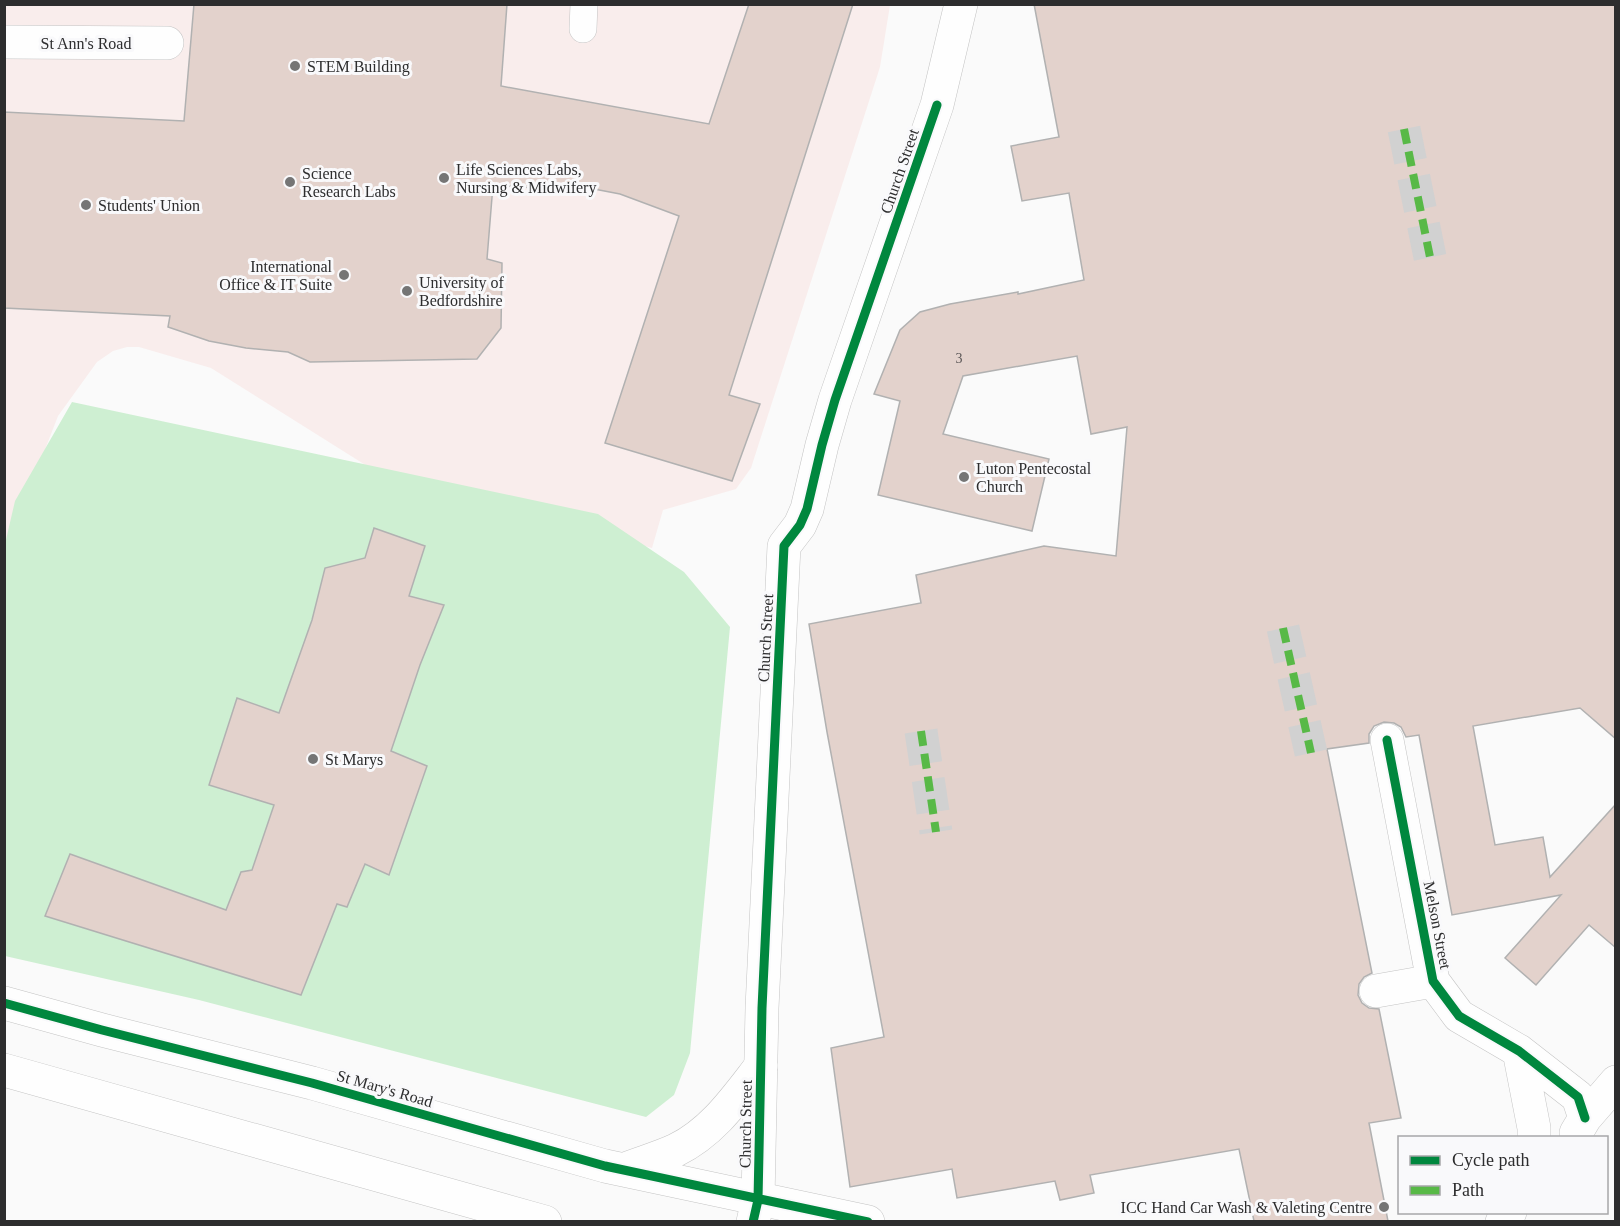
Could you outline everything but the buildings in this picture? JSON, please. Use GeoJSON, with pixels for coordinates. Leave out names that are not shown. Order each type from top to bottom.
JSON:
{"type":"FeatureCollection","features":[{"type":"Feature","properties":{"kind":"street","name":"Church Street"},"geometry":{"type":"LineString","coordinates":[[756,1210],[784,546],[800,525],[807,509],[835,400],[937,105],[961,4]]}},
{"type":"Feature","properties":{"kind":"street","name":"St Ann's Road"},"geometry":{"type":"LineString","coordinates":[[4,42],[167,43]]}},
{"type":"Feature","properties":{"kind":"street","name":"Melson Street"},"geometry":{"type":"LineString","coordinates":[[1387,740],[1433,981],[1459,1016],[1519,1051],[1578,1097],[1580,1127]]}},
{"type":"Feature","properties":{"kind":"street","name":"Melson Street"},"geometry":{"type":"LineString","coordinates":[[1376,991],[1433,981]]}},
{"type":"Feature","properties":{"kind":"street","name":"St Mary's Road"},"geometry":{"type":"LineString","coordinates":[[4,1003],[312,1083],[623,1170],[756,1210]]}},
{"type":"Feature","properties":{"kind":"street"},"geometry":{"type":"LineString","coordinates":[[1519,1051],[1534,1136]]}},
{"type":"Feature","properties":{"kind":"street"},"geometry":{"type":"LineString","coordinates":[[623,1170],[676,1150],[707,1130],[726,1111],[761,1066]]}},
{"type":"Feature","properties":{"kind":"street"},"geometry":{"type":"LineString","coordinates":[[4,1070],[544,1221]]}},
{"type":"Feature","properties":{"kind":"street"},"geometry":{"type":"LineString","coordinates":[[1580,1127],[1616,1082]]}},
{"type":"Feature","properties":{"kind":"street"},"geometry":{"type":"LineString","coordinates":[[756,1210],[868,1221]]}},
{"type":"Feature","properties":{"kind":"shaded area","name":"University of Bedfordshire"},"geometry":{"type":"Polygon","coordinates":[[[5,5],[890,5],[880,67],[751,468],[736,489],[663,510],[652,548],[443,494],[367,466],[211,368],[139,347],[127,347],[113,351],[97,362],[58,416],[5,553],[5,5]]]}},
{"type":"Feature","properties":{"kind":"green space"},"geometry":{"type":"Polygon","coordinates":[[[72,402],[598,514],[684,572],[730,627],[690,1053],[674,1095],[646,1117],[199,1000],[5,956],[5,544],[15,501],[72,402]]]}},
{"type":"Feature","properties":{"kind":"tunnel"},"geometry":{"type":"LineString","coordinates":[[1404,129],[1431,262]]}},
{"type":"Feature","properties":{"kind":"tunnel"},"geometry":{"type":"LineString","coordinates":[[1283,628],[1311,753]]}},
{"type":"Feature","properties":{"kind":"tunnel"},"geometry":{"type":"LineString","coordinates":[[921,731],[936,832]]}},
{"type":"Feature","properties":{"kind":"marked path"},"geometry":{"type":"LineString","coordinates":[[1404,129],[1431,262]]}},
{"type":"Feature","properties":{"kind":"marked path"},"geometry":{"type":"LineString","coordinates":[[1283,628],[1311,753]]}},
{"type":"Feature","properties":{"kind":"marked path"},"geometry":{"type":"LineString","coordinates":[[921,731],[936,832]]}},
{"type":"Feature","properties":{"kind":"cycle path"},"geometry":{"type":"LineString","coordinates":[[753,1222],[758,1200],[762,1008],[784,546],[800,525],[807,509],[835,400],[937,105]]}},
{"type":"Feature","properties":{"kind":"cycle path"},"geometry":{"type":"LineString","coordinates":[[1387,740],[1433,981],[1459,1016],[1519,1051],[1578,1097],[1585,1118]]}},
{"type":"Feature","properties":{"kind":"cycle path"},"geometry":{"type":"LineString","coordinates":[[4,1003],[312,1083],[605,1166],[868,1222]]}},
{"type":"Feature","properties":{"kind":"place","name":"STEM Building"},"geometry":{"type":"Point","coordinates":[295,66]}},
{"type":"Feature","properties":{"kind":"place","name":"Life Sciences Labs, Nursing & Midwifery"},"geometry":{"type":"Point","coordinates":[444,178]}},
{"type":"Feature","properties":{"kind":"place","name":"Science Research Labs"},"geometry":{"type":"Point","coordinates":[290,182]}},
{"type":"Feature","properties":{"kind":"place","name":"Students' Union"},"geometry":{"type":"Point","coordinates":[86,205]}},
{"type":"Feature","properties":{"kind":"place","name":"International Office & IT Suite"},"geometry":{"type":"Point","coordinates":[344,275]}},
{"type":"Feature","properties":{"kind":"place","name":"University of Bedfordshire"},"geometry":{"type":"Point","coordinates":[407,291]}},
{"type":"Feature","properties":{"kind":"place","name":"Luton Pentecostal Church"},"geometry":{"type":"Point","coordinates":[964,477]}},
{"type":"Feature","properties":{"kind":"place","name":"St Marys"},"geometry":{"type":"Point","coordinates":[313,759]}},
{"type":"Feature","properties":{"kind":"place","name":"ICC Hand Car Wash & Valeting Centre"},"geometry":{"type":"Point","coordinates":[1384,1207]}}]}
